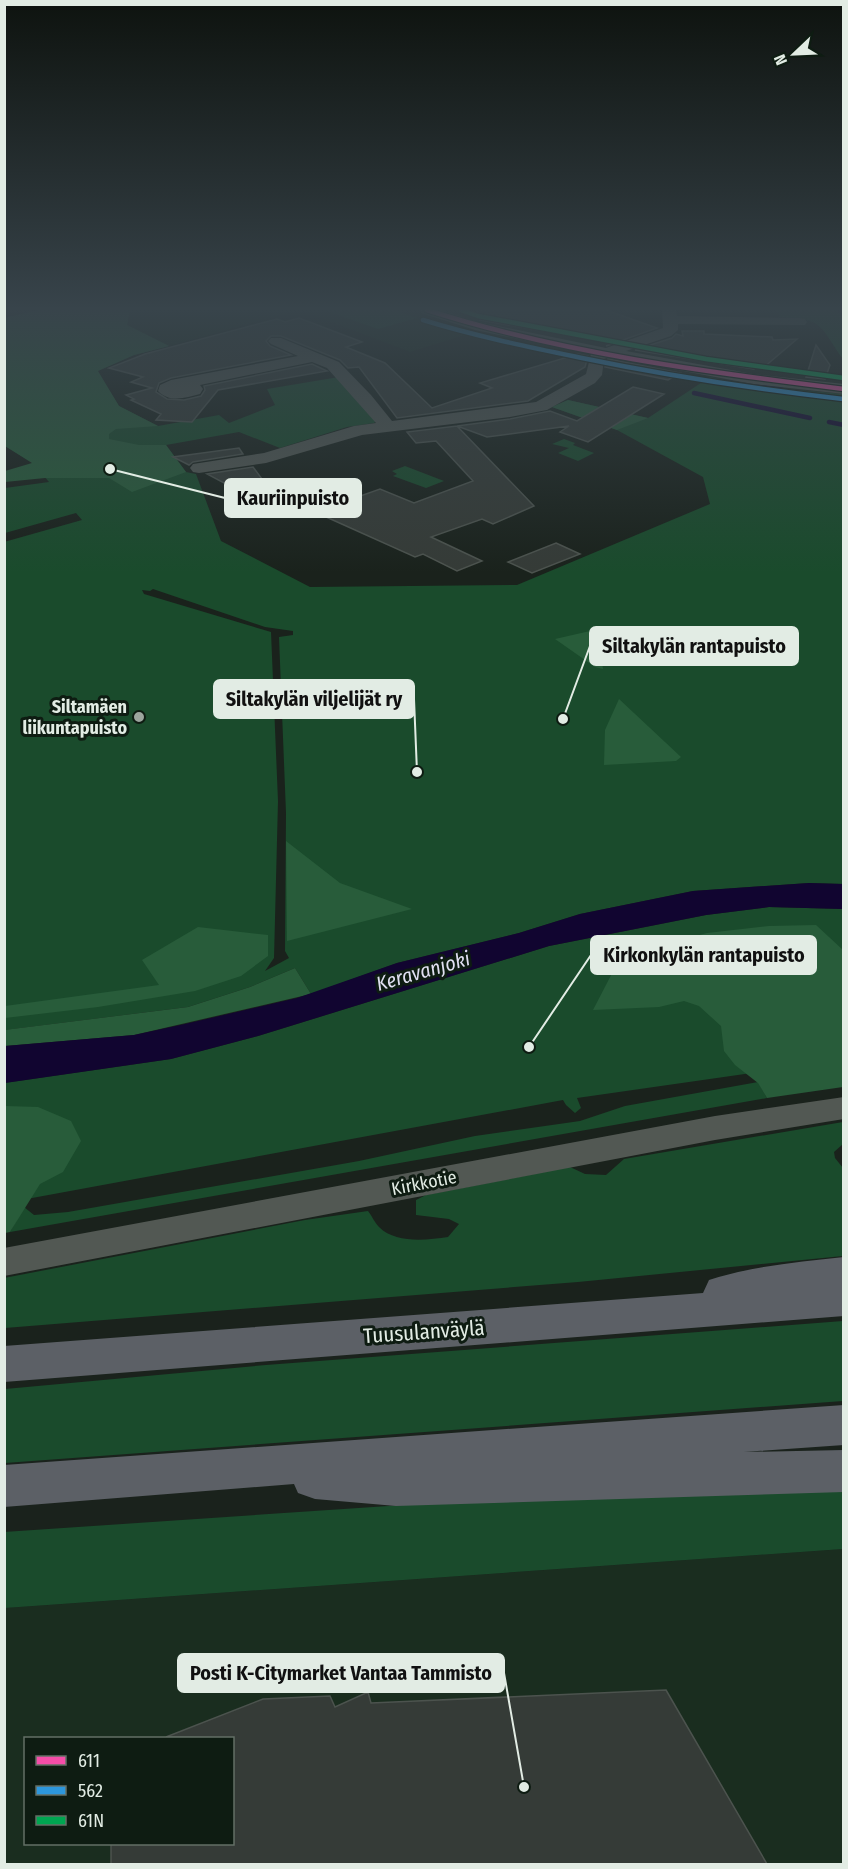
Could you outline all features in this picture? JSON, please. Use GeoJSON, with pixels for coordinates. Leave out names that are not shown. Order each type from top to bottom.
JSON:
{"type":"FeatureCollection","features":[{"type":"Feature","properties":{"kind":"highway"},"geometry":{"type":"LineString","coordinates":[[605,1318],[770,1282],[843,1273]]}},
{"type":"Feature","properties":{"kind":"highway","name":"Tuusulanväylä"},"geometry":{"type":"LineString","coordinates":[[4,1364],[843,1299]]}},
{"type":"Feature","properties":{"kind":"highway"},"geometry":{"type":"LineString","coordinates":[[4,1486],[843,1425]]}},
{"type":"Feature","properties":{"kind":"highway"},"geometry":{"type":"LineString","coordinates":[[206,1470],[396,1485],[843,1471]]}},
{"type":"Feature","properties":{"kind":"street"},"geometry":{"type":"LineString","coordinates":[[364,397],[388,427]]}},
{"type":"Feature","properties":{"kind":"street"},"geometry":{"type":"LineString","coordinates":[[199,468],[266,458],[346,433],[510,412],[542,406],[558,397]]}},
{"type":"Feature","properties":{"kind":"street","name":"Kirkkotie"},"geometry":{"type":"LineString","coordinates":[[4,1262],[715,1128],[843,1108]]}},
{"type":"Feature","properties":{"kind":"shaded area"},"geometry":{"type":"Polygon","coordinates":[[[843,1549],[843,1864],[5,1864],[5,1608],[843,1549]]]}},
{"type":"Feature","properties":{"kind":"green space"},"geometry":{"type":"Polygon","coordinates":[[[5,397],[113,397],[119,406],[158,426],[219,415],[229,423],[275,405],[271,397],[356,397],[376,421],[374,423],[347,427],[280,448],[239,432],[166,445],[186,472],[196,474],[221,541],[310,587],[517,585],[710,504],[703,477],[617,430],[552,407],[568,400],[648,418],[679,397],[843,397],[843,884],[809,883],[693,891],[580,914],[519,933],[397,963],[311,994],[295,968],[250,987],[188,1007],[5,1030],[4,542],[82,520],[76,513],[5,533],[5,488],[49,482],[33,463],[5,446],[5,397]],[[153,589],[142,590],[144,594],[271,632],[278,801],[274,958],[265,971],[289,958],[285,951],[286,813],[279,637],[293,635],[293,631],[265,627],[153,589]]]}},
{"type":"Feature","properties":{"kind":"green space"},"geometry":{"type":"Polygon","coordinates":[[[5,397],[114,397],[119,406],[158,426],[116,429],[109,434],[109,439],[139,445],[166,445],[186,472],[132,492],[109,478],[45,478],[5,482],[5,471],[32,463],[5,446],[5,397]]]}},
{"type":"Feature","properties":{"kind":"green space"},"geometry":{"type":"Polygon","coordinates":[[[568,400],[648,418],[617,430],[552,407],[568,400]]]}},
{"type":"Feature","properties":{"kind":"green space"},"geometry":{"type":"Polygon","coordinates":[[[564,439],[594,453],[578,461],[558,453],[569,448],[552,444],[564,439]]]}},
{"type":"Feature","properties":{"kind":"green space"},"geometry":{"type":"Polygon","coordinates":[[[405,466],[444,481],[426,488],[393,476],[397,474],[392,471],[405,466]]]}},
{"type":"Feature","properties":{"kind":"green space"},"geometry":{"type":"Polygon","coordinates":[[[612,626],[599,641],[603,669],[595,667],[555,639],[612,626]]]}},
{"type":"Feature","properties":{"kind":"green space"},"geometry":{"type":"Polygon","coordinates":[[[619,699],[681,757],[676,761],[604,765],[605,730],[619,699]]]}},
{"type":"Feature","properties":{"kind":"green space"},"geometry":{"type":"Polygon","coordinates":[[[286,841],[340,883],[412,909],[287,941],[286,841]]]}},
{"type":"Feature","properties":{"kind":"green space"},"geometry":{"type":"Polygon","coordinates":[[[769,907],[843,909],[843,1060],[577,1098],[581,1108],[575,1113],[563,1100],[5,1203],[4,1083],[171,1059],[258,1036],[549,946],[706,915],[769,907]]]}},
{"type":"Feature","properties":{"kind":"green space"},"geometry":{"type":"Polygon","coordinates":[[[816,925],[843,950],[843,1087],[767,1098],[758,1083],[735,1065],[724,1051],[721,1026],[699,1006],[684,1001],[659,1007],[593,1010],[621,956],[707,933],[769,926],[816,925]]]}},
{"type":"Feature","properties":{"kind":"green space"},"geometry":{"type":"Polygon","coordinates":[[[198,927],[268,935],[268,956],[241,976],[195,991],[98,1007],[5,1018],[5,1006],[159,985],[142,960],[198,927]]]}},
{"type":"Feature","properties":{"kind":"green space"},"geometry":{"type":"Polygon","coordinates":[[[295,968],[311,994],[134,1035],[5,1046],[4,1030],[188,1007],[250,987],[295,968]]]}},
{"type":"Feature","properties":{"kind":"green space"},"geometry":{"type":"Polygon","coordinates":[[[758,1082],[767,1098],[10,1232],[24,1207],[34,1215],[68,1212],[359,1161],[475,1136],[580,1121],[625,1106],[758,1082]]]}},
{"type":"Feature","properties":{"kind":"green space"},"geometry":{"type":"Polygon","coordinates":[[[5,1106],[38,1107],[71,1121],[81,1141],[63,1172],[40,1184],[10,1232],[5,1233],[5,1106]]]}},
{"type":"Feature","properties":{"kind":"green space"},"geometry":{"type":"Polygon","coordinates":[[[843,1122],[843,1144],[834,1152],[835,1158],[843,1168],[843,1256],[578,1282],[5,1328],[4,1278],[305,1220],[368,1211],[379,1227],[394,1236],[412,1240],[448,1237],[459,1224],[449,1219],[416,1215],[416,1200],[426,1195],[570,1167],[585,1174],[606,1175],[624,1159],[843,1122]]]}},
{"type":"Feature","properties":{"kind":"green space"},"geometry":{"type":"Polygon","coordinates":[[[843,1321],[843,1401],[5,1463],[5,1389],[266,1365],[843,1321]]]}},
{"type":"Feature","properties":{"kind":"green space"},"geometry":{"type":"Polygon","coordinates":[[[843,1488],[843,1549],[5,1608],[4,1532],[478,1500],[843,1488]]]}},
{"type":"Feature","properties":{"kind":"water","name":"Keravanjoki"},"geometry":{"type":"Polygon","coordinates":[[[809,883],[843,884],[843,909],[769,907],[706,915],[549,946],[258,1036],[171,1059],[5,1083],[5,1046],[134,1035],[185,1024],[297,998],[397,963],[519,933],[580,914],[693,891],[809,883]]]}},
{"type":"Feature","properties":{"kind":"building"},"geometry":{"type":"Polygon","coordinates":[[[130,397],[184,400],[212,397],[192,422],[156,420],[161,414],[131,400],[134,399],[130,397]]]}},
{"type":"Feature","properties":{"kind":"building"},"geometry":{"type":"Polygon","coordinates":[[[382,397],[421,397],[432,408],[464,397],[534,397],[528,401],[397,418],[382,397]]]}},
{"type":"Feature","properties":{"kind":"building"},"geometry":{"type":"Polygon","coordinates":[[[616,397],[659,397],[588,442],[560,432],[569,426],[487,437],[457,426],[550,411],[577,421],[616,397]]]}},
{"type":"Feature","properties":{"kind":"building"},"geometry":{"type":"Polygon","coordinates":[[[457,426],[534,506],[493,524],[482,519],[431,537],[482,561],[457,571],[423,554],[415,557],[315,512],[380,489],[414,503],[473,481],[436,441],[416,443],[407,432],[457,426]]]}},
{"type":"Feature","properties":{"kind":"building"},"geometry":{"type":"Polygon","coordinates":[[[239,448],[243,454],[193,462],[189,465],[173,457],[239,448]]]}},
{"type":"Feature","properties":{"kind":"building"},"geometry":{"type":"Polygon","coordinates":[[[253,467],[265,483],[239,491],[207,474],[253,467]]]}},
{"type":"Feature","properties":{"kind":"building"},"geometry":{"type":"Polygon","coordinates":[[[556,543],[580,554],[532,573],[508,562],[556,543]]]}},
{"type":"Feature","properties":{"kind":"building"},"geometry":{"type":"Polygon","coordinates":[[[666,1690],[767,1864],[111,1864],[111,1845],[234,1845],[234,1737],[166,1737],[263,1699],[330,1696],[335,1707],[368,1692],[371,1703],[666,1690]]]}},
{"type":"Feature","properties":{"kind":"waterway"},"geometry":{"type":"LineString","coordinates":[[714,397],[810,418]]}},
{"type":"Feature","properties":{"kind":"waterway"},"geometry":{"type":"LineString","coordinates":[[829,422],[844,425]]}},
{"type":"Feature","properties":{"kind":"transit line","name":"562"},"geometry":{"type":"LineString","coordinates":[[828,397],[843,399]]}},
{"type":"Feature","properties":{"kind":"place","name":"Kauriinpuisto"},"geometry":{"type":"Point","coordinates":[110,469]}},
{"type":"Feature","properties":{"kind":"place","name":"Siltamäen liikuntapuisto"},"geometry":{"type":"Point","coordinates":[139,717]}},
{"type":"Feature","properties":{"kind":"place","name":"Siltakylän rantapuisto"},"geometry":{"type":"Point","coordinates":[563,719]}},
{"type":"Feature","properties":{"kind":"place","name":"Siltakylän viljelijät ry"},"geometry":{"type":"Point","coordinates":[417,772]}},
{"type":"Feature","properties":{"kind":"place","name":"Kirkonkylän rantapuisto"},"geometry":{"type":"Point","coordinates":[529,1047]}},
{"type":"Feature","properties":{"kind":"place","name":"Posti K-Citymarket Vantaa Tammisto"},"geometry":{"type":"Point","coordinates":[524,1787]}}]}
